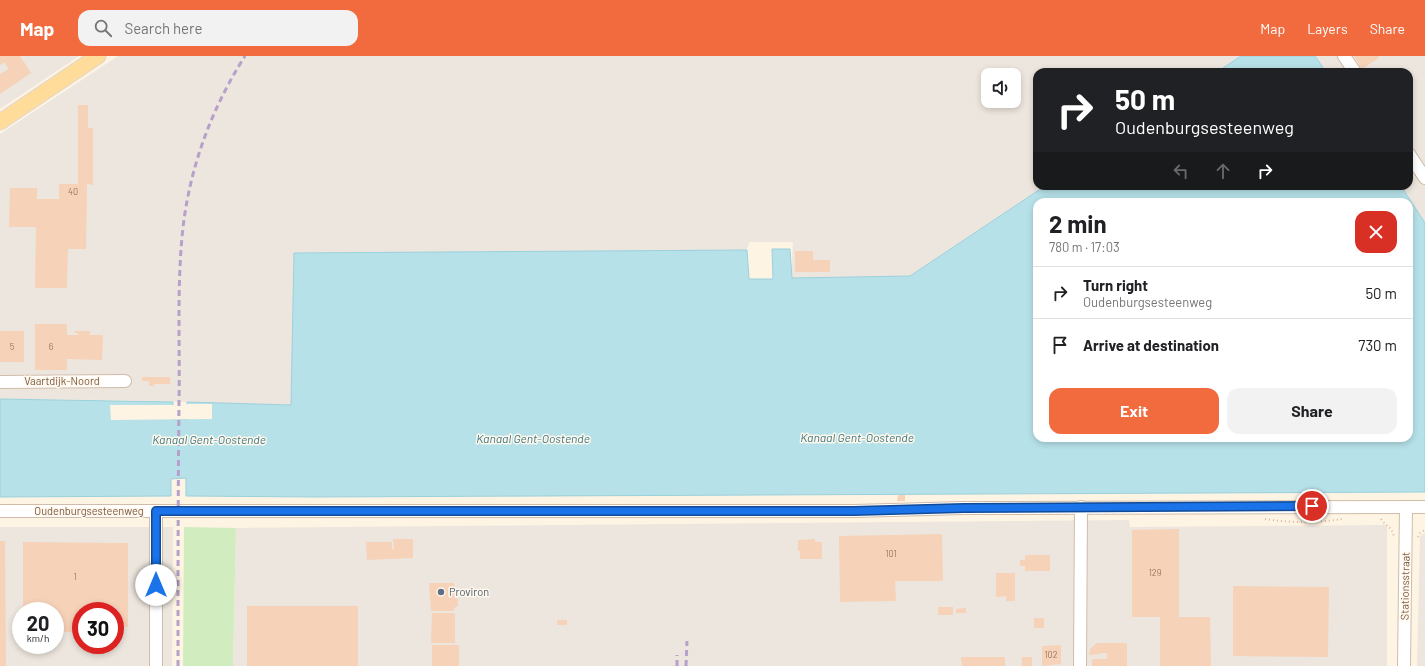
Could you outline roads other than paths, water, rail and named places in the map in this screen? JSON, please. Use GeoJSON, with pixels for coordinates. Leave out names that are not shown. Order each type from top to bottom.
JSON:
{"type":"FeatureCollection","features":[{"type":"Feature","properties":{"kind":"main road"},"geometry":{"type":"LineString","coordinates":[[0,122],[98,56]]}},
{"type":"Feature","properties":{"kind":"street"},"geometry":{"type":"LineString","coordinates":[[1344,56],[1352,68]]}},
{"type":"Feature","properties":{"kind":"street"},"geometry":{"type":"LineString","coordinates":[[1413,160],[1425,178]]}},
{"type":"Feature","properties":{"kind":"street","name":"Vaartdijk-Noord"},"geometry":{"type":"LineString","coordinates":[[0,382],[124,381]]}},
{"type":"Feature","properties":{"kind":"street","name":"Stationsstraat"},"geometry":{"type":"LineString","coordinates":[[1404,666],[1406,507]]}},
{"type":"Feature","properties":{"kind":"street","name":"Oudenburgsesteenweg"},"geometry":{"type":"LineString","coordinates":[[0,511],[854,511],[1081,508],[1425,507]]}},
{"type":"Feature","properties":{"kind":"street"},"geometry":{"type":"LineString","coordinates":[[1080,666],[1081,508]]}},
{"type":"Feature","properties":{"kind":"street"},"geometry":{"type":"LineString","coordinates":[[156,511],[156,666]]}},
{"type":"Feature","properties":{"kind":"water"},"geometry":{"type":"Polygon","coordinates":[[[1241,56],[1315,56],[1323,68],[1223,68],[1241,56]]]}},
{"type":"Feature","properties":{"kind":"water","name":"Kanaal Gent-Oostende"},"geometry":{"type":"Polygon","coordinates":[[[1039,190],[1404,190],[1409,198],[1033,198],[1033,442],[1413,442],[1413,204],[1425,223],[1425,492],[314,497],[186,496],[186,478],[171,479],[171,496],[0,497],[0,399],[173,402],[173,419],[188,419],[187,402],[291,405],[294,253],[747,250],[749,279],[773,279],[772,249],[790,249],[792,278],[910,276],[1039,190]]]}},
{"type":"Feature","properties":{"kind":"railway"},"geometry":{"type":"LineString","coordinates":[[178,666],[179,299],[182,237],[189,189],[195,166],[211,120],[232,77],[245,56]]}},
{"type":"Feature","properties":{"kind":"railway"},"geometry":{"type":"LineString","coordinates":[[686,666],[687,641]]}},
{"type":"Feature","properties":{"kind":"railway"},"geometry":{"type":"LineString","coordinates":[[677,655],[677,666]]}},
{"type":"Feature","properties":{"kind":"place","name":"Proviron"},"geometry":{"type":"Point","coordinates":[441,592]}}]}
